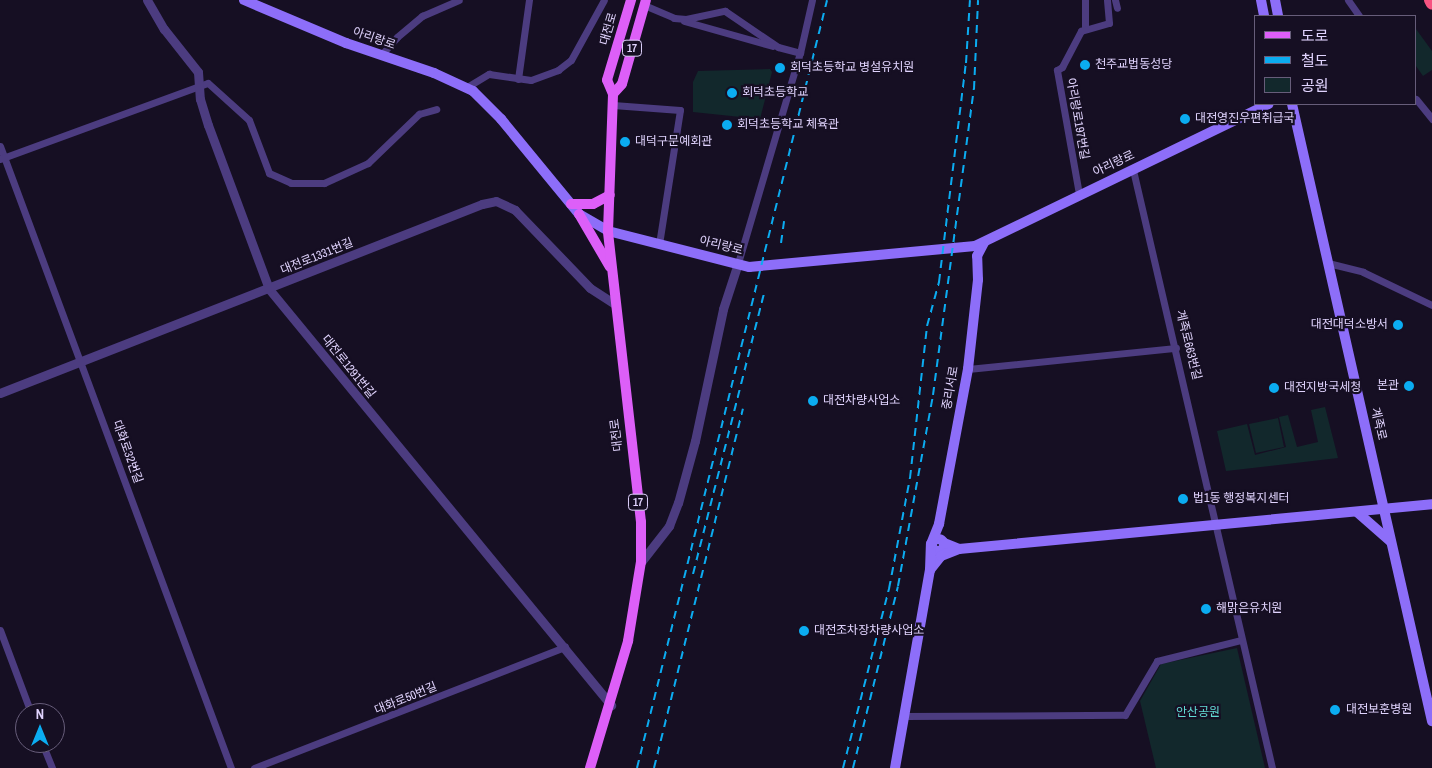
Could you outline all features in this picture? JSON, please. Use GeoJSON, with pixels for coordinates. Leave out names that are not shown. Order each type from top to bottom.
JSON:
{"type":"FeatureCollection","features":[{"type":"Feature","properties":{"kind":"highway"},"geometry":{"type":"LineString","coordinates":[[1430,0],[1432,4]]}},
{"type":"Feature","properties":{"kind":"main road","name":"아리랑로"},"geometry":{"type":"LineString","coordinates":[[244,0],[467,88],[485,101],[579,214],[608,231],[750,267],[964,247],[984,243],[1079,194],[1267,105]]}},
{"type":"Feature","properties":{"kind":"main road","name":"대전로"},"geometry":{"type":"LineString","coordinates":[[590,768],[611,705],[628,641],[641,562],[641,522],[608,231],[613,94],[607,80],[631,0]]}},
{"type":"Feature","properties":{"kind":"main road"},"geometry":{"type":"LineString","coordinates":[[1261,0],[1264,15]]}},
{"type":"Feature","properties":{"kind":"main road"},"geometry":{"type":"LineString","coordinates":[[1275,0],[1278,15]]}},
{"type":"Feature","properties":{"kind":"main road","name":"대전로"},"geometry":{"type":"LineString","coordinates":[[613,94],[622,84],[645,3]]}},
{"type":"Feature","properties":{"kind":"main road","name":"계족로"},"geometry":{"type":"LineString","coordinates":[[1292,105],[1432,721]]}},
{"type":"Feature","properties":{"kind":"main road"},"geometry":{"type":"LineString","coordinates":[[571,204],[593,204],[610,195]]}},
{"type":"Feature","properties":{"kind":"main road"},"geometry":{"type":"LineString","coordinates":[[579,214],[612,271]]}},
{"type":"Feature","properties":{"kind":"main road"},"geometry":{"type":"LineString","coordinates":[[964,247],[977,256],[984,243]]}},
{"type":"Feature","properties":{"kind":"main road","name":"중리서로"},"geometry":{"type":"LineString","coordinates":[[932,567],[946,547],[939,526],[968,369],[978,280],[977,256]]}},
{"type":"Feature","properties":{"kind":"main road"},"geometry":{"type":"LineString","coordinates":[[946,547],[1216,526],[1432,504]]}},
{"type":"Feature","properties":{"kind":"main road"},"geometry":{"type":"LineString","coordinates":[[1357,512],[1390,541]]}},
{"type":"Feature","properties":{"kind":"main road"},"geometry":{"type":"LineString","coordinates":[[895,768],[932,567],[946,547],[939,526]]}},
{"type":"Feature","properties":{"kind":"street","name":"대전로1291번길"},"geometry":{"type":"LineString","coordinates":[[147,0],[164,29],[198,72],[198,86],[208,125],[269,289],[611,705]]}},
{"type":"Feature","properties":{"kind":"street"},"geometry":{"type":"LineString","coordinates":[[382,55],[397,36],[422,16],[459,0]]}},
{"type":"Feature","properties":{"kind":"street"},"geometry":{"type":"LineString","coordinates":[[518,79],[529,0]]}},
{"type":"Feature","properties":{"kind":"street"},"geometry":{"type":"LineString","coordinates":[[467,88],[489,74],[518,79],[542,78],[571,60],[604,0]]}},
{"type":"Feature","properties":{"kind":"street"},"geometry":{"type":"LineString","coordinates":[[641,562],[670,526],[678,503],[696,441],[723,309],[800,53],[812,0]]}},
{"type":"Feature","properties":{"kind":"street"},"geometry":{"type":"LineString","coordinates":[[1085,0],[1085,29],[1108,23],[1107,0]]}},
{"type":"Feature","properties":{"kind":"street"},"geometry":{"type":"LineString","coordinates":[[1115,0],[1117,8]]}},
{"type":"Feature","properties":{"kind":"street"},"geometry":{"type":"LineString","coordinates":[[1348,0],[1358,15]]}},
{"type":"Feature","properties":{"kind":"street"},"geometry":{"type":"LineString","coordinates":[[645,3],[674,18],[800,53]]}},
{"type":"Feature","properties":{"kind":"street"},"geometry":{"type":"LineString","coordinates":[[674,18],[698,18],[725,12],[778,47]]}},
{"type":"Feature","properties":{"kind":"street","name":"아리랑로197번길"},"geometry":{"type":"LineString","coordinates":[[1079,194],[1057,70],[1062,67],[1074,39],[1085,29]]}},
{"type":"Feature","properties":{"kind":"street"},"geometry":{"type":"LineString","coordinates":[[2,158],[208,83],[249,120],[269,173],[283,181],[307,185],[324,183],[368,163],[423,111],[436,109]]}},
{"type":"Feature","properties":{"kind":"street"},"geometry":{"type":"LineString","coordinates":[[1417,100],[1432,119]]}},
{"type":"Feature","properties":{"kind":"street"},"geometry":{"type":"LineString","coordinates":[[612,105],[680,110],[659,244]]}},
{"type":"Feature","properties":{"kind":"street","name":"대화로32번길"},"geometry":{"type":"LineString","coordinates":[[0,146],[2,158],[82,362],[231,768]]}},
{"type":"Feature","properties":{"kind":"street","name":"계족로663번길"},"geometry":{"type":"LineString","coordinates":[[1133,170],[1176,348],[1241,640],[1272,768]]}},
{"type":"Feature","properties":{"kind":"street","name":"대전로1331번길"},"geometry":{"type":"LineString","coordinates":[[0,392],[82,362],[482,204],[496,201],[515,210],[590,288],[615,304]]}},
{"type":"Feature","properties":{"kind":"street"},"geometry":{"type":"LineString","coordinates":[[1328,263],[1363,272],[1432,306]]}},
{"type":"Feature","properties":{"kind":"street"},"geometry":{"type":"LineString","coordinates":[[968,369],[1176,348]]}},
{"type":"Feature","properties":{"kind":"street"},"geometry":{"type":"LineString","coordinates":[[0,630],[27,703]]}},
{"type":"Feature","properties":{"kind":"street"},"geometry":{"type":"LineString","coordinates":[[904,716],[1125,715],[1157,661],[1241,640]]}},
{"type":"Feature","properties":{"kind":"street","name":"대화로50번길"},"geometry":{"type":"LineString","coordinates":[[254,768],[565,647]]}},
{"type":"Feature","properties":{"kind":"street"},"geometry":{"type":"LineString","coordinates":[[46,753],[52,768]]}},
{"type":"Feature","properties":{"kind":"green space"},"geometry":{"type":"Polygon","coordinates":[[[1417,30],[1432,51],[1432,70],[1423,76],[1417,67],[1417,30]]]}},
{"type":"Feature","properties":{"kind":"green space"},"geometry":{"type":"Polygon","coordinates":[[[770,69],[772,72],[760,119],[693,112],[693,82],[698,71],[770,69]]]}},
{"type":"Feature","properties":{"kind":"green space"},"geometry":{"type":"Polygon","coordinates":[[[1325,407],[1338,458],[1226,471],[1217,431],[1247,424],[1255,455],[1286,447],[1279,417],[1288,415],[1297,447],[1318,442],[1311,410],[1325,407]]]}},
{"type":"Feature","properties":{"kind":"green space"},"geometry":{"type":"Polygon","coordinates":[[[1278,418],[1284,447],[1256,453],[1249,424],[1278,418]]]}},
{"type":"Feature","properties":{"kind":"green space","name":"안산공원"},"geometry":{"type":"Polygon","coordinates":[[[1237,648],[1265,768],[1156,768],[1140,701],[1161,664],[1237,648]]]}},
{"type":"Feature","properties":{"kind":"railway"},"geometry":{"type":"LineString","coordinates":[[637,768],[827,0]]}},
{"type":"Feature","properties":{"kind":"railway"},"geometry":{"type":"LineString","coordinates":[[843,768],[889,589],[910,478],[927,326],[939,282],[966,63],[970,0]]}},
{"type":"Feature","properties":{"kind":"railway"},"geometry":{"type":"LineString","coordinates":[[853,768],[898,586],[933,395],[974,89],[978,0]]}},
{"type":"Feature","properties":{"kind":"railway"},"geometry":{"type":"LineString","coordinates":[[781,243],[784,221]]}},
{"type":"Feature","properties":{"kind":"railway"},"geometry":{"type":"LineString","coordinates":[[693,574],[764,293]]}},
{"type":"Feature","properties":{"kind":"railway"},"geometry":{"type":"LineString","coordinates":[[654,768],[743,409]]}},
{"type":"Feature","properties":{"kind":"place","name":"천주교법동성당"},"geometry":{"type":"Point","coordinates":[1085,65]}},
{"type":"Feature","properties":{"kind":"place","name":"회덕초등학교 병설유치원"},"geometry":{"type":"Point","coordinates":[780,68]}},
{"type":"Feature","properties":{"kind":"place","name":"회덕초등학교"},"geometry":{"type":"Point","coordinates":[732,93]}},
{"type":"Feature","properties":{"kind":"place","name":"대전영진우편취급국"},"geometry":{"type":"Point","coordinates":[1185,119]}},
{"type":"Feature","properties":{"kind":"place","name":"회덕초등학교 체육관"},"geometry":{"type":"Point","coordinates":[727,125]}},
{"type":"Feature","properties":{"kind":"place","name":"대덕구문예회관"},"geometry":{"type":"Point","coordinates":[625,142]}},
{"type":"Feature","properties":{"kind":"place","name":"대전대덕소방서"},"geometry":{"type":"Point","coordinates":[1398,325]}},
{"type":"Feature","properties":{"kind":"place","name":"본관"},"geometry":{"type":"Point","coordinates":[1409,386]}},
{"type":"Feature","properties":{"kind":"place","name":"대전지방국세청"},"geometry":{"type":"Point","coordinates":[1274,388]}},
{"type":"Feature","properties":{"kind":"place","name":"대전차량사업소"},"geometry":{"type":"Point","coordinates":[813,401]}},
{"type":"Feature","properties":{"kind":"place","name":"법1동 행정복지센터"},"geometry":{"type":"Point","coordinates":[1183,499]}},
{"type":"Feature","properties":{"kind":"place","name":"해맑은유치원"},"geometry":{"type":"Point","coordinates":[1206,609]}},
{"type":"Feature","properties":{"kind":"place","name":"대전조차장차량사업소"},"geometry":{"type":"Point","coordinates":[804,631]}},
{"type":"Feature","properties":{"kind":"place","name":"대전보훈병원"},"geometry":{"type":"Point","coordinates":[1335,710]}}]}
